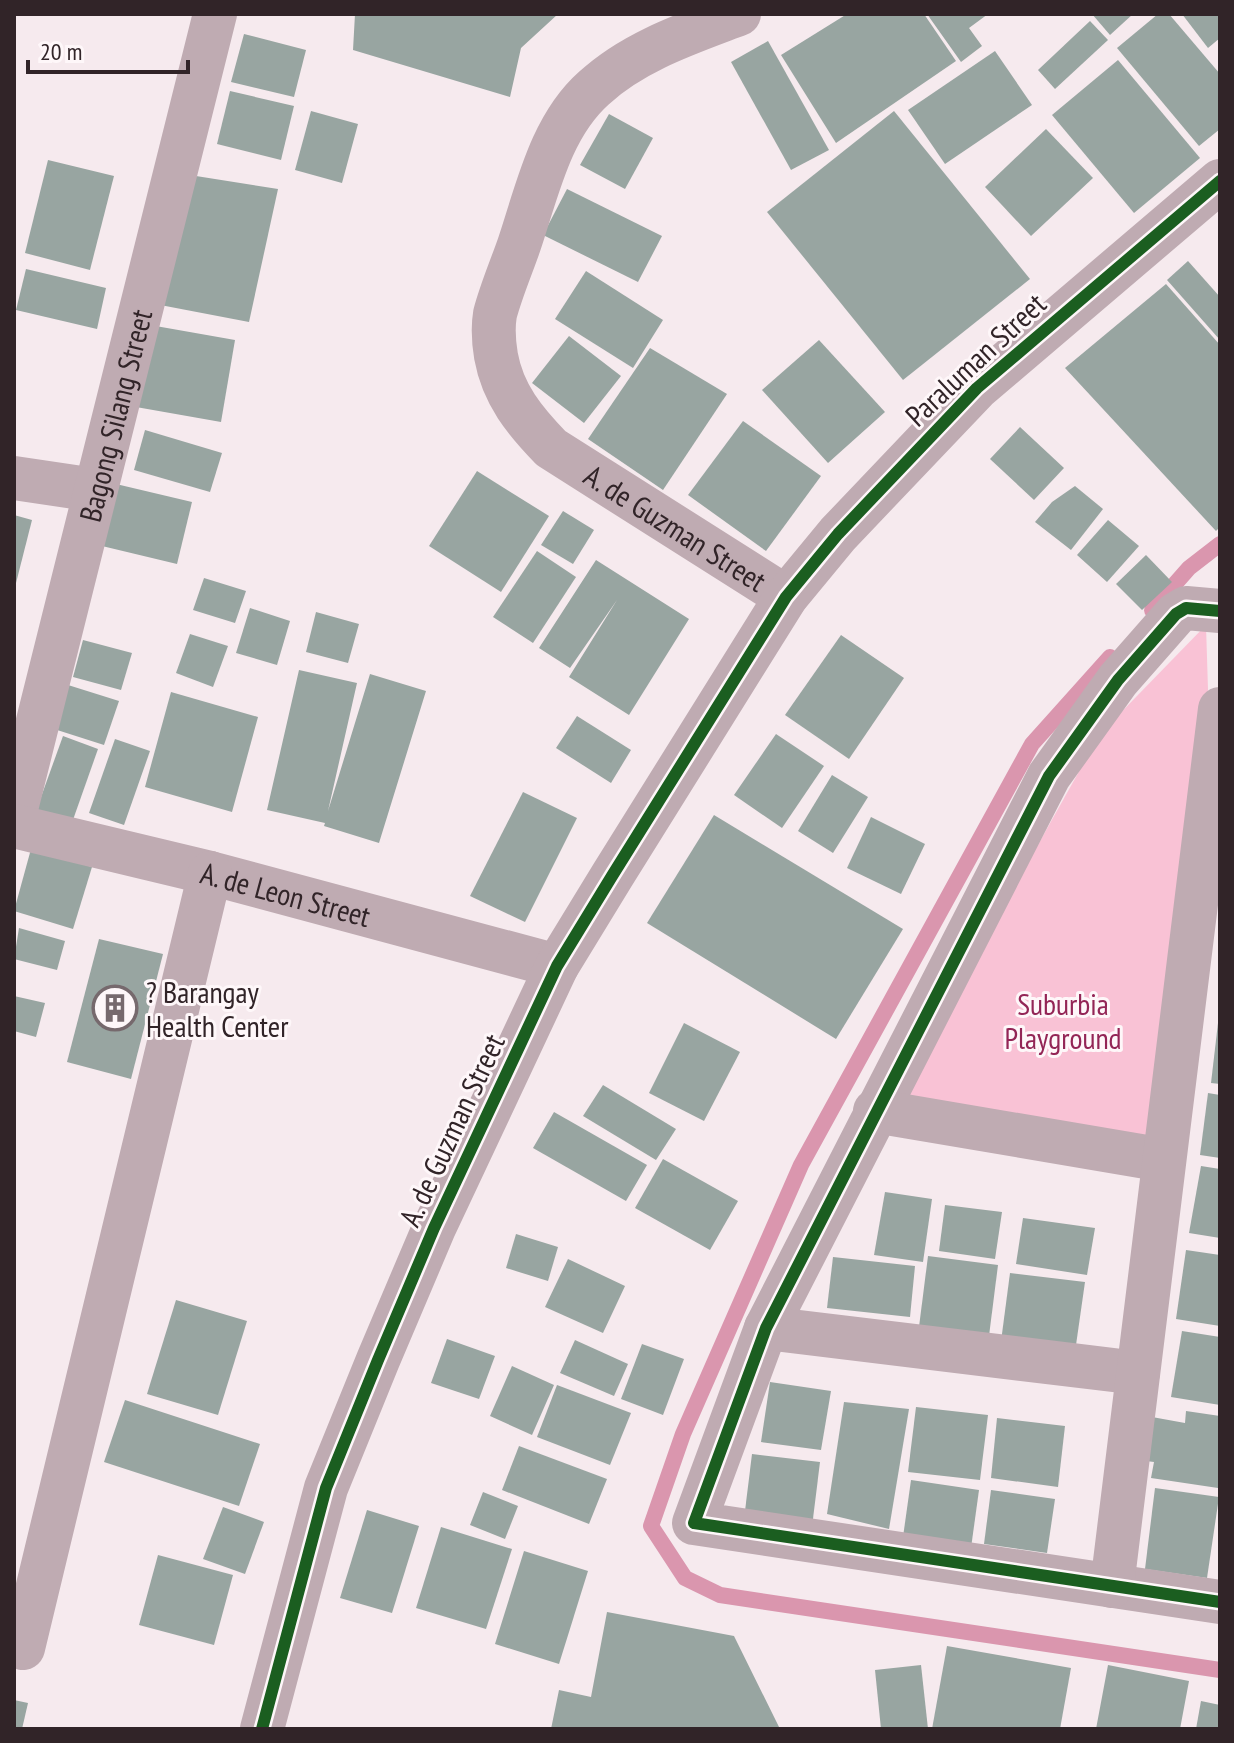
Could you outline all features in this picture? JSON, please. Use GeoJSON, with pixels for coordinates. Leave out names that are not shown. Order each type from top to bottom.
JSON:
{"type":"FeatureCollection","features":[{"type":"Feature","properties":{"kind":"street","name":"Bagong Silang Street"},"geometry":{"type":"LineString","coordinates":[[14,817],[215,14]]}},
{"type":"Feature","properties":{"kind":"street","name":"A. de Guzman Street"},"geometry":{"type":"LineString","coordinates":[[262,1729],[326,1488],[434,1228],[557,966],[786,597],[551,448],[517,409],[505,389],[496,356],[494,317],[550,153],[568,119],[592,89],[624,65],[677,38],[739,14]]}},
{"type":"Feature","properties":{"kind":"street","name":"Paraluman Street"},"geometry":{"type":"LineString","coordinates":[[786,597],[857,513],[977,388],[1220,181]]}},
{"type":"Feature","properties":{"kind":"street"},"geometry":{"type":"LineString","coordinates":[[14,478],[95,490]]}},
{"type":"Feature","properties":{"kind":"street"},"geometry":{"type":"LineString","coordinates":[[1220,611],[1186,608],[1176,614],[1118,680],[1049,776],[766,1328],[694,1523],[1220,1602]]}},
{"type":"Feature","properties":{"kind":"street"},"geometry":{"type":"LineString","coordinates":[[1112,1586],[1220,709]]}},
{"type":"Feature","properties":{"kind":"street","name":"A. de Leon Street"},"geometry":{"type":"LineString","coordinates":[[14,826],[210,873],[557,966]]}},
{"type":"Feature","properties":{"kind":"street"},"geometry":{"type":"LineString","coordinates":[[23,1648],[210,873]]}},
{"type":"Feature","properties":{"kind":"street"},"geometry":{"type":"LineString","coordinates":[[875,1111],[1164,1160]]}},
{"type":"Feature","properties":{"kind":"street"},"geometry":{"type":"LineString","coordinates":[[766,1328],[1138,1373]]}},
{"type":"Feature","properties":{"kind":"green space","name":"Suburbia Playground"},"geometry":{"type":"Polygon","coordinates":[[[1206,625],[1208,690],[1184,914],[1153,1145],[905,1098],[1002,909],[1100,734],[1206,625]]]}},
{"type":"Feature","properties":{"kind":"building"},"geometry":{"type":"Polygon","coordinates":[[[355,14],[558,14],[521,48],[510,97],[353,50],[355,14]]]}},
{"type":"Feature","properties":{"kind":"building"},"geometry":{"type":"Polygon","coordinates":[[[847,14],[924,14],[956,61],[836,143],[781,55],[847,14]]]}},
{"type":"Feature","properties":{"kind":"building"},"geometry":{"type":"Polygon","coordinates":[[[927,14],[988,14],[969,28],[982,46],[961,62],[927,14]]]}},
{"type":"Feature","properties":{"kind":"building"},"geometry":{"type":"Polygon","coordinates":[[[1092,14],[1133,14],[1110,35],[1092,14]]]}},
{"type":"Feature","properties":{"kind":"building"},"geometry":{"type":"Polygon","coordinates":[[[1158,14],[1169,14],[1220,74],[1220,129],[1199,146],[1117,48],[1158,14]]]}},
{"type":"Feature","properties":{"kind":"building"},"geometry":{"type":"Polygon","coordinates":[[[1182,14],[1220,14],[1220,38],[1208,48],[1182,14]]]}},
{"type":"Feature","properties":{"kind":"building"},"geometry":{"type":"Polygon","coordinates":[[[1090,21],[1108,40],[1055,89],[1038,70],[1090,21]]]}},
{"type":"Feature","properties":{"kind":"building"},"geometry":{"type":"Polygon","coordinates":[[[244,34],[306,50],[294,97],[231,82],[244,34]]]}},
{"type":"Feature","properties":{"kind":"building"},"geometry":{"type":"Polygon","coordinates":[[[768,41],[829,150],[791,170],[731,62],[768,41]]]}},
{"type":"Feature","properties":{"kind":"building"},"geometry":{"type":"Polygon","coordinates":[[[995,51],[1032,105],[945,164],[908,110],[995,51]]]}},
{"type":"Feature","properties":{"kind":"building"},"geometry":{"type":"Polygon","coordinates":[[[1118,60],[1200,158],[1134,213],[1052,115],[1118,60]]]}},
{"type":"Feature","properties":{"kind":"building"},"geometry":{"type":"Polygon","coordinates":[[[230,91],[294,106],[281,160],[217,144],[230,91]]]}},
{"type":"Feature","properties":{"kind":"building"},"geometry":{"type":"Polygon","coordinates":[[[311,111],[358,124],[342,183],[295,170],[311,111]]]}},
{"type":"Feature","properties":{"kind":"building"},"geometry":{"type":"Polygon","coordinates":[[[894,111],[1030,279],[903,380],[767,212],[894,111]]]}},
{"type":"Feature","properties":{"kind":"building"},"geometry":{"type":"Polygon","coordinates":[[[609,114],[653,138],[625,189],[580,165],[609,114]]]}},
{"type":"Feature","properties":{"kind":"building"},"geometry":{"type":"Polygon","coordinates":[[[1046,129],[1093,178],[1031,236],[985,187],[1046,129]]]}},
{"type":"Feature","properties":{"kind":"building"},"geometry":{"type":"Polygon","coordinates":[[[48,160],[114,176],[90,270],[25,253],[48,160]]]}},
{"type":"Feature","properties":{"kind":"building"},"geometry":{"type":"Polygon","coordinates":[[[196,176],[278,189],[249,322],[155,304],[196,176]]]}},
{"type":"Feature","properties":{"kind":"building"},"geometry":{"type":"Polygon","coordinates":[[[567,189],[662,236],[638,282],[543,235],[567,189]]]}},
{"type":"Feature","properties":{"kind":"building"},"geometry":{"type":"Polygon","coordinates":[[[1188,261],[1220,297],[1220,340],[1167,280],[1188,261]]]}},
{"type":"Feature","properties":{"kind":"building"},"geometry":{"type":"Polygon","coordinates":[[[26,269],[106,288],[97,329],[16,310],[26,269]]]}},
{"type":"Feature","properties":{"kind":"building"},"geometry":{"type":"Polygon","coordinates":[[[586,271],[663,320],[633,368],[555,319],[586,271]]]}},
{"type":"Feature","properties":{"kind":"building"},"geometry":{"type":"Polygon","coordinates":[[[1166,284],[1220,345],[1220,527],[1216,531],[1065,368],[1166,284]]]}},
{"type":"Feature","properties":{"kind":"building"},"geometry":{"type":"Polygon","coordinates":[[[150,325],[235,340],[221,422],[136,407],[150,325]]]}},
{"type":"Feature","properties":{"kind":"building"},"geometry":{"type":"Polygon","coordinates":[[[569,336],[621,376],[584,423],[532,383],[569,336]]]}},
{"type":"Feature","properties":{"kind":"building"},"geometry":{"type":"Polygon","coordinates":[[[819,340],[885,412],[828,463],[762,390],[819,340]]]}},
{"type":"Feature","properties":{"kind":"building"},"geometry":{"type":"Polygon","coordinates":[[[650,348],[727,394],[663,490],[588,439],[650,348]]]}},
{"type":"Feature","properties":{"kind":"building"},"geometry":{"type":"Polygon","coordinates":[[[743,421],[821,476],[766,551],[688,495],[743,421]]]}},
{"type":"Feature","properties":{"kind":"building"},"geometry":{"type":"Polygon","coordinates":[[[1020,427],[1064,468],[1034,500],[990,459],[1020,427]]]}},
{"type":"Feature","properties":{"kind":"building"},"geometry":{"type":"Polygon","coordinates":[[[145,430],[222,453],[210,492],[134,470],[145,430]]]}},
{"type":"Feature","properties":{"kind":"building"},"geometry":{"type":"Polygon","coordinates":[[[477,471],[549,516],[501,592],[429,546],[477,471]]]}},
{"type":"Feature","properties":{"kind":"building"},"geometry":{"type":"Polygon","coordinates":[[[116,484],[192,502],[177,564],[102,546],[116,484]]]}},
{"type":"Feature","properties":{"kind":"building"},"geometry":{"type":"Polygon","coordinates":[[[1075,486],[1103,509],[1071,550],[1035,522],[1052,502],[1075,486]]]}},
{"type":"Feature","properties":{"kind":"building"},"geometry":{"type":"Polygon","coordinates":[[[563,511],[594,530],[573,564],[541,545],[563,511]]]}},
{"type":"Feature","properties":{"kind":"building"},"geometry":{"type":"Polygon","coordinates":[[[14,515],[32,520],[15,587],[14,587],[14,515]]]}},
{"type":"Feature","properties":{"kind":"building"},"geometry":{"type":"Polygon","coordinates":[[[1108,520],[1139,546],[1107,582],[1077,555],[1108,520]]]}},
{"type":"Feature","properties":{"kind":"building"},"geometry":{"type":"Polygon","coordinates":[[[537,551],[576,577],[533,643],[493,617],[537,551]]]}},
{"type":"Feature","properties":{"kind":"building"},"geometry":{"type":"Polygon","coordinates":[[[1146,555],[1172,582],[1142,610],[1116,584],[1146,555]]]}},
{"type":"Feature","properties":{"kind":"building"},"geometry":{"type":"Polygon","coordinates":[[[596,560],[689,619],[629,715],[569,677],[617,600],[570,668],[539,648],[596,560]]]}},
{"type":"Feature","properties":{"kind":"building"},"geometry":{"type":"Polygon","coordinates":[[[204,578],[246,591],[235,623],[193,610],[204,578]]]}},
{"type":"Feature","properties":{"kind":"building"},"geometry":{"type":"Polygon","coordinates":[[[250,608],[290,621],[277,665],[236,653],[250,608]]]}},
{"type":"Feature","properties":{"kind":"building"},"geometry":{"type":"Polygon","coordinates":[[[316,612],[359,624],[348,663],[306,652],[316,612]]]}},
{"type":"Feature","properties":{"kind":"building"},"geometry":{"type":"Polygon","coordinates":[[[190,634],[228,646],[213,687],[176,673],[190,634]]]}},
{"type":"Feature","properties":{"kind":"building"},"geometry":{"type":"Polygon","coordinates":[[[841,635],[904,678],[849,759],[785,715],[841,635]]]}},
{"type":"Feature","properties":{"kind":"building"},"geometry":{"type":"Polygon","coordinates":[[[83,640],[132,653],[121,690],[73,677],[83,640]]]}},
{"type":"Feature","properties":{"kind":"building"},"geometry":{"type":"Polygon","coordinates":[[[299,670],[357,683],[328,811],[370,674],[426,691],[379,843],[324,826],[325,823],[267,810],[299,670]]]}},
{"type":"Feature","properties":{"kind":"building"},"geometry":{"type":"Polygon","coordinates":[[[68,685],[119,701],[104,745],[54,729],[68,685]]]}},
{"type":"Feature","properties":{"kind":"building"},"geometry":{"type":"Polygon","coordinates":[[[171,692],[258,717],[232,812],[145,787],[171,692]]]}},
{"type":"Feature","properties":{"kind":"building"},"geometry":{"type":"Polygon","coordinates":[[[577,716],[631,750],[611,783],[556,748],[577,716]]]}},
{"type":"Feature","properties":{"kind":"building"},"geometry":{"type":"Polygon","coordinates":[[[776,734],[824,766],[782,828],[734,795],[776,734]]]}},
{"type":"Feature","properties":{"kind":"building"},"geometry":{"type":"Polygon","coordinates":[[[63,736],[98,749],[68,834],[32,822],[63,736]]]}},
{"type":"Feature","properties":{"kind":"building"},"geometry":{"type":"Polygon","coordinates":[[[115,739],[150,751],[124,825],[89,813],[115,739]]]}},
{"type":"Feature","properties":{"kind":"building"},"geometry":{"type":"Polygon","coordinates":[[[832,775],[868,797],[833,853],[798,831],[832,775]]]}},
{"type":"Feature","properties":{"kind":"building"},"geometry":{"type":"Polygon","coordinates":[[[523,792],[577,818],[525,922],[470,896],[523,792]]]}},
{"type":"Feature","properties":{"kind":"building"},"geometry":{"type":"Polygon","coordinates":[[[714,815],[903,929],[836,1039],[647,923],[714,815]]]}},
{"type":"Feature","properties":{"kind":"building"},"geometry":{"type":"Polygon","coordinates":[[[871,817],[925,844],[901,894],[847,868],[871,817]]]}},
{"type":"Feature","properties":{"kind":"building"},"geometry":{"type":"Polygon","coordinates":[[[31,849],[92,867],[73,929],[14,911],[31,849]]]}},
{"type":"Feature","properties":{"kind":"building"},"geometry":{"type":"Polygon","coordinates":[[[19,928],[65,941],[57,970],[14,959],[19,928]]]}},
{"type":"Feature","properties":{"kind":"building","name":"? Barangay Health Center"},"geometry":{"type":"Polygon","coordinates":[[[99,939],[163,954],[131,1079],[67,1062],[99,939]]]}},
{"type":"Feature","properties":{"kind":"building"},"geometry":{"type":"Polygon","coordinates":[[[14,996],[45,1003],[36,1037],[14,1031],[14,996]]]}},
{"type":"Feature","properties":{"kind":"building"},"geometry":{"type":"Polygon","coordinates":[[[684,1023],[740,1052],[704,1121],[649,1093],[684,1023]]]}},
{"type":"Feature","properties":{"kind":"building"},"geometry":{"type":"Polygon","coordinates":[[[1220,1023],[1220,1084],[1211,1083],[1220,1023]]]}},
{"type":"Feature","properties":{"kind":"building"},"geometry":{"type":"Polygon","coordinates":[[[603,1085],[676,1129],[656,1160],[583,1116],[603,1085]]]}},
{"type":"Feature","properties":{"kind":"building"},"geometry":{"type":"Polygon","coordinates":[[[1208,1093],[1220,1095],[1220,1158],[1200,1155],[1208,1093]]]}},
{"type":"Feature","properties":{"kind":"building"},"geometry":{"type":"Polygon","coordinates":[[[554,1112],[647,1165],[626,1201],[533,1148],[554,1112]]]}},
{"type":"Feature","properties":{"kind":"building"},"geometry":{"type":"Polygon","coordinates":[[[663,1159],[738,1201],[710,1250],[635,1208],[663,1159]]]}},
{"type":"Feature","properties":{"kind":"building"},"geometry":{"type":"Polygon","coordinates":[[[1201,1166],[1220,1169],[1220,1238],[1189,1233],[1201,1166]]]}},
{"type":"Feature","properties":{"kind":"building"},"geometry":{"type":"Polygon","coordinates":[[[885,1192],[932,1199],[923,1262],[874,1255],[885,1192]]]}},
{"type":"Feature","properties":{"kind":"building"},"geometry":{"type":"Polygon","coordinates":[[[945,1205],[1002,1212],[995,1259],[939,1251],[945,1205]]]}},
{"type":"Feature","properties":{"kind":"building"},"geometry":{"type":"Polygon","coordinates":[[[1023,1218],[1095,1228],[1087,1275],[1016,1264],[1023,1218]]]}},
{"type":"Feature","properties":{"kind":"building"},"geometry":{"type":"Polygon","coordinates":[[[516,1234],[558,1247],[548,1281],[506,1268],[516,1234]]]}},
{"type":"Feature","properties":{"kind":"building"},"geometry":{"type":"Polygon","coordinates":[[[1186,1250],[1220,1255],[1220,1326],[1176,1319],[1186,1250]]]}},
{"type":"Feature","properties":{"kind":"building"},"geometry":{"type":"Polygon","coordinates":[[[928,1256],[998,1265],[989,1336],[919,1327],[928,1256]]]}},
{"type":"Feature","properties":{"kind":"building"},"geometry":{"type":"Polygon","coordinates":[[[833,1257],[915,1266],[910,1317],[827,1308],[833,1257]]]}},
{"type":"Feature","properties":{"kind":"building"},"geometry":{"type":"Polygon","coordinates":[[[568,1259],[625,1286],[603,1333],[545,1307],[568,1259]]]}},
{"type":"Feature","properties":{"kind":"building"},"geometry":{"type":"Polygon","coordinates":[[[1010,1273],[1085,1282],[1074,1359],[1000,1349],[1010,1273]]]}},
{"type":"Feature","properties":{"kind":"building"},"geometry":{"type":"Polygon","coordinates":[[[176,1300],[247,1321],[218,1415],[147,1394],[176,1300]]]}},
{"type":"Feature","properties":{"kind":"building"},"geometry":{"type":"Polygon","coordinates":[[[1182,1331],[1220,1337],[1220,1405],[1171,1397],[1182,1331]]]}},
{"type":"Feature","properties":{"kind":"building"},"geometry":{"type":"Polygon","coordinates":[[[447,1339],[495,1356],[479,1399],[431,1383],[447,1339]]]}},
{"type":"Feature","properties":{"kind":"building"},"geometry":{"type":"Polygon","coordinates":[[[575,1340],[628,1364],[614,1396],[560,1373],[575,1340]]]}},
{"type":"Feature","properties":{"kind":"building"},"geometry":{"type":"Polygon","coordinates":[[[642,1344],[684,1359],[663,1415],[621,1399],[642,1344]]]}},
{"type":"Feature","properties":{"kind":"building"},"geometry":{"type":"Polygon","coordinates":[[[512,1366],[554,1385],[532,1435],[490,1416],[512,1366]]]}},
{"type":"Feature","properties":{"kind":"building"},"geometry":{"type":"Polygon","coordinates":[[[770,1382],[831,1391],[821,1450],[761,1442],[770,1382]]]}},
{"type":"Feature","properties":{"kind":"building"},"geometry":{"type":"Polygon","coordinates":[[[557,1385],[631,1413],[610,1465],[537,1437],[557,1385]]]}},
{"type":"Feature","properties":{"kind":"building"},"geometry":{"type":"Polygon","coordinates":[[[125,1400],[260,1444],[239,1506],[104,1462],[125,1400]]]}},
{"type":"Feature","properties":{"kind":"building"},"geometry":{"type":"Polygon","coordinates":[[[844,1402],[909,1409],[889,1529],[827,1514],[844,1402]]]}},
{"type":"Feature","properties":{"kind":"building"},"geometry":{"type":"Polygon","coordinates":[[[916,1407],[988,1415],[980,1480],[908,1472],[916,1407]]]}},
{"type":"Feature","properties":{"kind":"building"},"geometry":{"type":"Polygon","coordinates":[[[1186,1411],[1220,1416],[1218,1488],[1151,1478],[1154,1462],[1146,1461],[1152,1417],[1185,1423],[1186,1411]]]}},
{"type":"Feature","properties":{"kind":"building"},"geometry":{"type":"Polygon","coordinates":[[[997,1418],[1065,1426],[1058,1487],[991,1478],[997,1418]]]}},
{"type":"Feature","properties":{"kind":"building"},"geometry":{"type":"Polygon","coordinates":[[[519,1446],[607,1479],[589,1524],[502,1490],[519,1446]]]}},
{"type":"Feature","properties":{"kind":"building"},"geometry":{"type":"Polygon","coordinates":[[[752,1454],[820,1462],[812,1527],[744,1519],[752,1454]]]}},
{"type":"Feature","properties":{"kind":"building"},"geometry":{"type":"Polygon","coordinates":[[[911,1480],[979,1490],[971,1548],[903,1537],[911,1480]]]}},
{"type":"Feature","properties":{"kind":"building"},"geometry":{"type":"Polygon","coordinates":[[[1155,1488],[1219,1497],[1207,1578],[1145,1569],[1155,1488]]]}},
{"type":"Feature","properties":{"kind":"building"},"geometry":{"type":"Polygon","coordinates":[[[991,1490],[1055,1499],[1047,1553],[984,1544],[991,1490]]]}},
{"type":"Feature","properties":{"kind":"building"},"geometry":{"type":"Polygon","coordinates":[[[483,1492],[518,1506],[505,1539],[470,1525],[483,1492]]]}},
{"type":"Feature","properties":{"kind":"building"},"geometry":{"type":"Polygon","coordinates":[[[223,1507],[264,1522],[245,1574],[203,1559],[223,1507]]]}},
{"type":"Feature","properties":{"kind":"building"},"geometry":{"type":"Polygon","coordinates":[[[367,1510],[419,1526],[392,1613],[340,1598],[367,1510]]]}},
{"type":"Feature","properties":{"kind":"building"},"geometry":{"type":"Polygon","coordinates":[[[441,1527],[512,1549],[486,1629],[416,1608],[441,1527]]]}},
{"type":"Feature","properties":{"kind":"building"},"geometry":{"type":"Polygon","coordinates":[[[524,1551],[588,1571],[559,1664],[495,1644],[524,1551]]]}},
{"type":"Feature","properties":{"kind":"building"},"geometry":{"type":"Polygon","coordinates":[[[158,1555],[233,1575],[214,1645],[139,1625],[158,1555]]]}},
{"type":"Feature","properties":{"kind":"building"},"geometry":{"type":"Polygon","coordinates":[[[607,1612],[734,1636],[780,1729],[551,1729],[559,1690],[591,1697],[607,1612]]]}},
{"type":"Feature","properties":{"kind":"building"},"geometry":{"type":"Polygon","coordinates":[[[947,1646],[1071,1668],[1060,1729],[932,1729],[947,1646]]]}},
{"type":"Feature","properties":{"kind":"building"},"geometry":{"type":"Polygon","coordinates":[[[921,1665],[928,1729],[881,1729],[875,1670],[921,1665]]]}},
{"type":"Feature","properties":{"kind":"building"},"geometry":{"type":"Polygon","coordinates":[[[1108,1665],[1189,1681],[1180,1729],[1096,1729],[1108,1665]]]}},
{"type":"Feature","properties":{"kind":"building"},"geometry":{"type":"Polygon","coordinates":[[[14,1700],[28,1703],[22,1729],[14,1729],[14,1700]]]}},
{"type":"Feature","properties":{"kind":"building"},"geometry":{"type":"Polygon","coordinates":[[[1201,1701],[1220,1705],[1220,1729],[1196,1729],[1201,1701]]]}},
{"type":"Feature","properties":{"kind":"waterway"},"geometry":{"type":"LineString","coordinates":[[1152,610],[1189,568],[1220,544]]}},
{"type":"Feature","properties":{"kind":"waterway"},"geometry":{"type":"LineString","coordinates":[[1110,657],[1032,744],[801,1165],[683,1434],[651,1526],[685,1578],[720,1595],[1220,1670]]}},
{"type":"Feature","properties":{"kind":"cycle path"},"geometry":{"type":"LineString","coordinates":[[262,1729],[326,1488],[378,1360],[434,1228],[557,966],[612,876],[786,597],[838,534],[977,388],[1220,181]]}},
{"type":"Feature","properties":{"kind":"cycle path"},"geometry":{"type":"LineString","coordinates":[[1220,611],[1186,608],[1176,614],[1118,680],[1049,776],[766,1328],[694,1523],[1220,1602]]}},
{"type":"Feature","properties":{"kind":"place","name":"? Barangay Health Center"},"geometry":{"type":"Point","coordinates":[115,1008]}}]}
